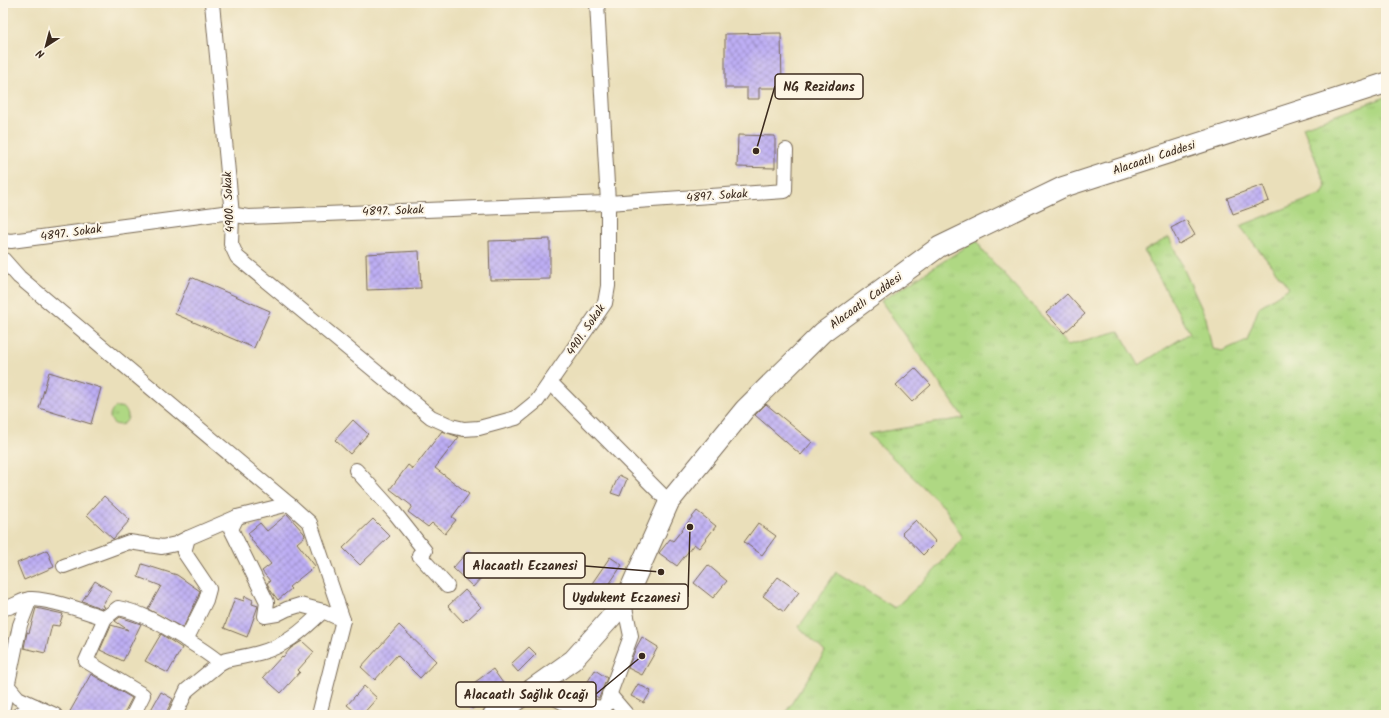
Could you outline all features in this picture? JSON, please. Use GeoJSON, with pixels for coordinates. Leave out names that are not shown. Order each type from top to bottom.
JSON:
{"type":"FeatureCollection","features":[{"type":"Feature","properties":{"kind":"street","name":"4900. Sokak"},"geometry":{"type":"LineString","coordinates":[[212,3],[232,215],[231,244],[237,258],[348,348]]}},
{"type":"Feature","properties":{"kind":"street","name":"4901. Sokak"},"geometry":{"type":"LineString","coordinates":[[348,348],[431,416],[441,422],[458,428],[479,428],[516,418],[537,401],[605,303],[608,286],[608,203],[597,3]]}},
{"type":"Feature","properties":{"kind":"street","name":"Alacaatlı Caddesi"},"geometry":{"type":"LineString","coordinates":[[492,715],[514,709],[534,687],[573,660],[624,603],[669,502],[745,409],[823,332],[939,248],[1063,187],[1386,83]]}},
{"type":"Feature","properties":{"kind":"street","name":"4897. Sokak"},"geometry":{"type":"LineString","coordinates":[[3,240],[11,241],[223,213],[248,217],[608,203],[786,191],[786,150]]}},
{"type":"Feature","properties":{"kind":"street"},"geometry":{"type":"LineString","coordinates":[[3,259],[19,277],[310,523],[343,620],[319,715]]}},
{"type":"Feature","properties":{"kind":"street"},"geometry":{"type":"LineString","coordinates":[[550,382],[669,502]]}},
{"type":"Feature","properties":{"kind":"street"},"geometry":{"type":"LineString","coordinates":[[356,470],[394,512],[447,586]]}},
{"type":"Feature","properties":{"kind":"street"},"geometry":{"type":"LineString","coordinates":[[64,566],[129,542],[162,547],[176,544],[237,517],[289,504]]}},
{"type":"Feature","properties":{"kind":"street"},"geometry":{"type":"LineString","coordinates":[[237,517],[231,529],[267,602],[265,616],[277,614],[300,605],[323,610],[343,620]]}},
{"type":"Feature","properties":{"kind":"street"},"geometry":{"type":"LineString","coordinates":[[186,640],[206,600],[209,589],[184,552],[188,538]]}},
{"type":"Feature","properties":{"kind":"street"},"geometry":{"type":"LineString","coordinates":[[3,608],[10,608],[20,602],[30,599],[44,600],[105,618]]}},
{"type":"Feature","properties":{"kind":"street"},"geometry":{"type":"LineString","coordinates":[[3,707],[20,625],[30,599]]}},
{"type":"Feature","properties":{"kind":"street"},"geometry":{"type":"LineString","coordinates":[[534,687],[566,704],[603,711],[630,636],[624,603]]}},
{"type":"Feature","properties":{"kind":"street"},"geometry":{"type":"LineString","coordinates":[[133,715],[143,695],[86,661],[105,618],[118,608],[127,610],[156,622],[205,650],[220,663]]}},
{"type":"Feature","properties":{"kind":"street"},"geometry":{"type":"LineString","coordinates":[[175,715],[187,690],[220,663],[226,660],[266,651],[284,643],[298,634],[323,610]]}},
{"type":"Feature","properties":{"kind":"street"},"geometry":{"type":"LineString","coordinates":[[8,686],[18,698],[56,715]]}},
{"type":"Feature","properties":{"kind":"street"},"geometry":{"type":"LineString","coordinates":[[609,694],[627,715]]}},
{"type":"Feature","properties":{"kind":"street"},"geometry":{"type":"LineString","coordinates":[[18,715],[35,706]]}},
{"type":"Feature","properties":{"kind":"green space"},"geometry":{"type":"Polygon","coordinates":[[[1386,97],[1386,715],[784,715],[825,652],[799,627],[836,572],[895,608],[935,570],[963,538],[945,508],[868,434],[964,418],[881,301],[977,240],[982,250],[1068,345],[1119,331],[1139,365],[1190,333],[1144,251],[1169,237],[1206,318],[1212,349],[1222,351],[1247,340],[1259,307],[1289,288],[1240,226],[1322,194],[1326,186],[1303,127],[1386,97]]]}},
{"type":"Feature","properties":{"kind":"green space"},"geometry":{"type":"Polygon","coordinates":[[[119,407],[125,410],[128,416],[125,422],[119,425],[113,422],[110,416],[113,410],[119,407]]]}},
{"type":"Feature","properties":{"kind":"building"},"geometry":{"type":"Polygon","coordinates":[[[781,33],[782,88],[759,88],[759,99],[747,99],[747,88],[725,88],[725,34],[781,33]]]}},
{"type":"Feature","properties":{"kind":"building"},"geometry":{"type":"Polygon","coordinates":[[[738,135],[775,136],[775,168],[737,167],[738,135]]]}},
{"type":"Feature","properties":{"kind":"building"},"geometry":{"type":"Polygon","coordinates":[[[1263,185],[1269,201],[1233,214],[1227,198],[1263,185]]]}},
{"type":"Feature","properties":{"kind":"building"},"geometry":{"type":"Polygon","coordinates":[[[1186,220],[1195,235],[1179,244],[1171,228],[1186,220]]]}},
{"type":"Feature","properties":{"kind":"building"},"geometry":{"type":"Polygon","coordinates":[[[550,239],[550,279],[490,280],[489,241],[550,239]]]}},
{"type":"Feature","properties":{"kind":"building"},"geometry":{"type":"Polygon","coordinates":[[[419,251],[421,288],[367,290],[366,254],[419,251]]]}},
{"type":"Feature","properties":{"kind":"building"},"geometry":{"type":"Polygon","coordinates":[[[191,277],[270,311],[254,348],[175,314],[191,277]]]}},
{"type":"Feature","properties":{"kind":"building"},"geometry":{"type":"Polygon","coordinates":[[[1067,294],[1085,314],[1064,333],[1046,313],[1067,294]]]}},
{"type":"Feature","properties":{"kind":"building"},"geometry":{"type":"Polygon","coordinates":[[[915,368],[931,385],[912,402],[896,385],[915,368]]]}},
{"type":"Feature","properties":{"kind":"building"},"geometry":{"type":"Polygon","coordinates":[[[49,372],[101,388],[91,424],[39,408],[49,372]]]}},
{"type":"Feature","properties":{"kind":"building"},"geometry":{"type":"Polygon","coordinates":[[[766,404],[812,442],[801,455],[755,415],[766,404]]]}},
{"type":"Feature","properties":{"kind":"building"},"geometry":{"type":"Polygon","coordinates":[[[353,420],[368,434],[350,454],[335,440],[353,420]]]}},
{"type":"Feature","properties":{"kind":"building"},"geometry":{"type":"Polygon","coordinates":[[[442,431],[459,437],[435,468],[469,494],[452,517],[456,520],[445,534],[432,523],[428,527],[408,512],[412,506],[390,489],[408,465],[413,469],[442,431]]]}},
{"type":"Feature","properties":{"kind":"building"},"geometry":{"type":"Polygon","coordinates":[[[619,475],[627,479],[620,496],[611,493],[619,475]]]}},
{"type":"Feature","properties":{"kind":"building"},"geometry":{"type":"Polygon","coordinates":[[[104,496],[130,520],[113,539],[87,515],[104,496]]]}},
{"type":"Feature","properties":{"kind":"building"},"geometry":{"type":"Polygon","coordinates":[[[697,511],[716,526],[699,548],[694,544],[677,566],[659,553],[670,539],[673,541],[697,511]]]}},
{"type":"Feature","properties":{"kind":"building"},"geometry":{"type":"Polygon","coordinates":[[[287,514],[304,533],[305,536],[297,543],[315,566],[289,587],[291,589],[278,600],[267,583],[270,581],[262,571],[271,564],[253,542],[248,533],[260,523],[267,531],[287,514]]]}},
{"type":"Feature","properties":{"kind":"building"},"geometry":{"type":"Polygon","coordinates":[[[373,519],[390,536],[360,565],[343,548],[373,519]]]}},
{"type":"Feature","properties":{"kind":"building"},"geometry":{"type":"Polygon","coordinates":[[[916,520],[936,542],[923,555],[902,533],[916,520]]]}},
{"type":"Feature","properties":{"kind":"building"},"geometry":{"type":"Polygon","coordinates":[[[758,523],[776,536],[762,555],[744,542],[758,523]]]}},
{"type":"Feature","properties":{"kind":"building"},"geometry":{"type":"Polygon","coordinates":[[[47,550],[54,567],[24,580],[17,563],[47,550]]]}},
{"type":"Feature","properties":{"kind":"building"},"geometry":{"type":"Polygon","coordinates":[[[468,551],[489,569],[473,587],[453,568],[468,551]]]}},
{"type":"Feature","properties":{"kind":"building"},"geometry":{"type":"Polygon","coordinates":[[[610,557],[622,565],[594,607],[582,598],[610,557]]]}},
{"type":"Feature","properties":{"kind":"building"},"geometry":{"type":"Polygon","coordinates":[[[142,564],[177,575],[200,591],[183,628],[148,609],[161,586],[138,577],[142,564]]]}},
{"type":"Feature","properties":{"kind":"building"},"geometry":{"type":"Polygon","coordinates":[[[708,565],[727,581],[713,598],[694,583],[708,565]]]}},
{"type":"Feature","properties":{"kind":"building"},"geometry":{"type":"Polygon","coordinates":[[[778,577],[799,592],[784,612],[763,596],[778,577]]]}},
{"type":"Feature","properties":{"kind":"building"},"geometry":{"type":"Polygon","coordinates":[[[95,581],[111,591],[102,606],[105,607],[103,609],[82,601],[95,581]]]}},
{"type":"Feature","properties":{"kind":"building"},"geometry":{"type":"Polygon","coordinates":[[[465,590],[481,607],[463,622],[448,606],[465,590]]]}},
{"type":"Feature","properties":{"kind":"building"},"geometry":{"type":"Polygon","coordinates":[[[245,596],[253,600],[252,604],[258,606],[247,637],[224,628],[235,598],[244,601],[245,596]]]}},
{"type":"Feature","properties":{"kind":"building"},"geometry":{"type":"Polygon","coordinates":[[[36,608],[63,614],[59,626],[52,625],[45,653],[24,648],[27,632],[29,633],[36,608]]]}},
{"type":"Feature","properties":{"kind":"building"},"geometry":{"type":"Polygon","coordinates":[[[120,617],[141,624],[123,661],[100,650],[111,625],[128,630],[115,621],[120,617]]]}},
{"type":"Feature","properties":{"kind":"building"},"geometry":{"type":"Polygon","coordinates":[[[399,625],[436,661],[420,678],[397,655],[375,680],[361,667],[399,625]]]}},
{"type":"Feature","properties":{"kind":"building"},"geometry":{"type":"Polygon","coordinates":[[[161,634],[182,648],[168,673],[145,661],[161,634]]]}},
{"type":"Feature","properties":{"kind":"building"},"geometry":{"type":"Polygon","coordinates":[[[642,637],[658,647],[642,675],[628,668],[642,637]]]}},
{"type":"Feature","properties":{"kind":"building"},"geometry":{"type":"Polygon","coordinates":[[[302,641],[314,652],[298,670],[300,672],[281,693],[263,677],[282,656],[283,657],[291,648],[302,641]]]}},
{"type":"Feature","properties":{"kind":"building"},"geometry":{"type":"Polygon","coordinates":[[[529,647],[536,654],[518,672],[511,664],[529,647]]]}},
{"type":"Feature","properties":{"kind":"building"},"geometry":{"type":"Polygon","coordinates":[[[493,669],[505,686],[472,709],[460,693],[493,669]]]}},
{"type":"Feature","properties":{"kind":"building"},"geometry":{"type":"Polygon","coordinates":[[[595,670],[607,678],[599,698],[583,689],[595,670]]]}},
{"type":"Feature","properties":{"kind":"building"},"geometry":{"type":"Polygon","coordinates":[[[91,674],[132,698],[123,715],[68,715],[91,674]]]}},
{"type":"Feature","properties":{"kind":"building"},"geometry":{"type":"Polygon","coordinates":[[[638,684],[651,691],[644,703],[631,696],[638,684]]]}},
{"type":"Feature","properties":{"kind":"building"},"geometry":{"type":"Polygon","coordinates":[[[364,686],[377,698],[362,715],[359,715],[347,705],[364,686]]]}},
{"type":"Feature","properties":{"kind":"building"},"geometry":{"type":"Polygon","coordinates":[[[161,692],[173,699],[165,715],[148,715],[161,692]]]}},
{"type":"Feature","properties":{"kind":"place","name":"NG Rezidans"},"geometry":{"type":"Point","coordinates":[756,151]}},
{"type":"Feature","properties":{"kind":"place","name":"Uydukent Eczanesi"},"geometry":{"type":"Point","coordinates":[690,527]}},
{"type":"Feature","properties":{"kind":"place","name":"Alacaatlı Eczanesi"},"geometry":{"type":"Point","coordinates":[661,572]}},
{"type":"Feature","properties":{"kind":"place","name":"Alacaatlı Sağlık Ocağı"},"geometry":{"type":"Point","coordinates":[642,656]}}]}
